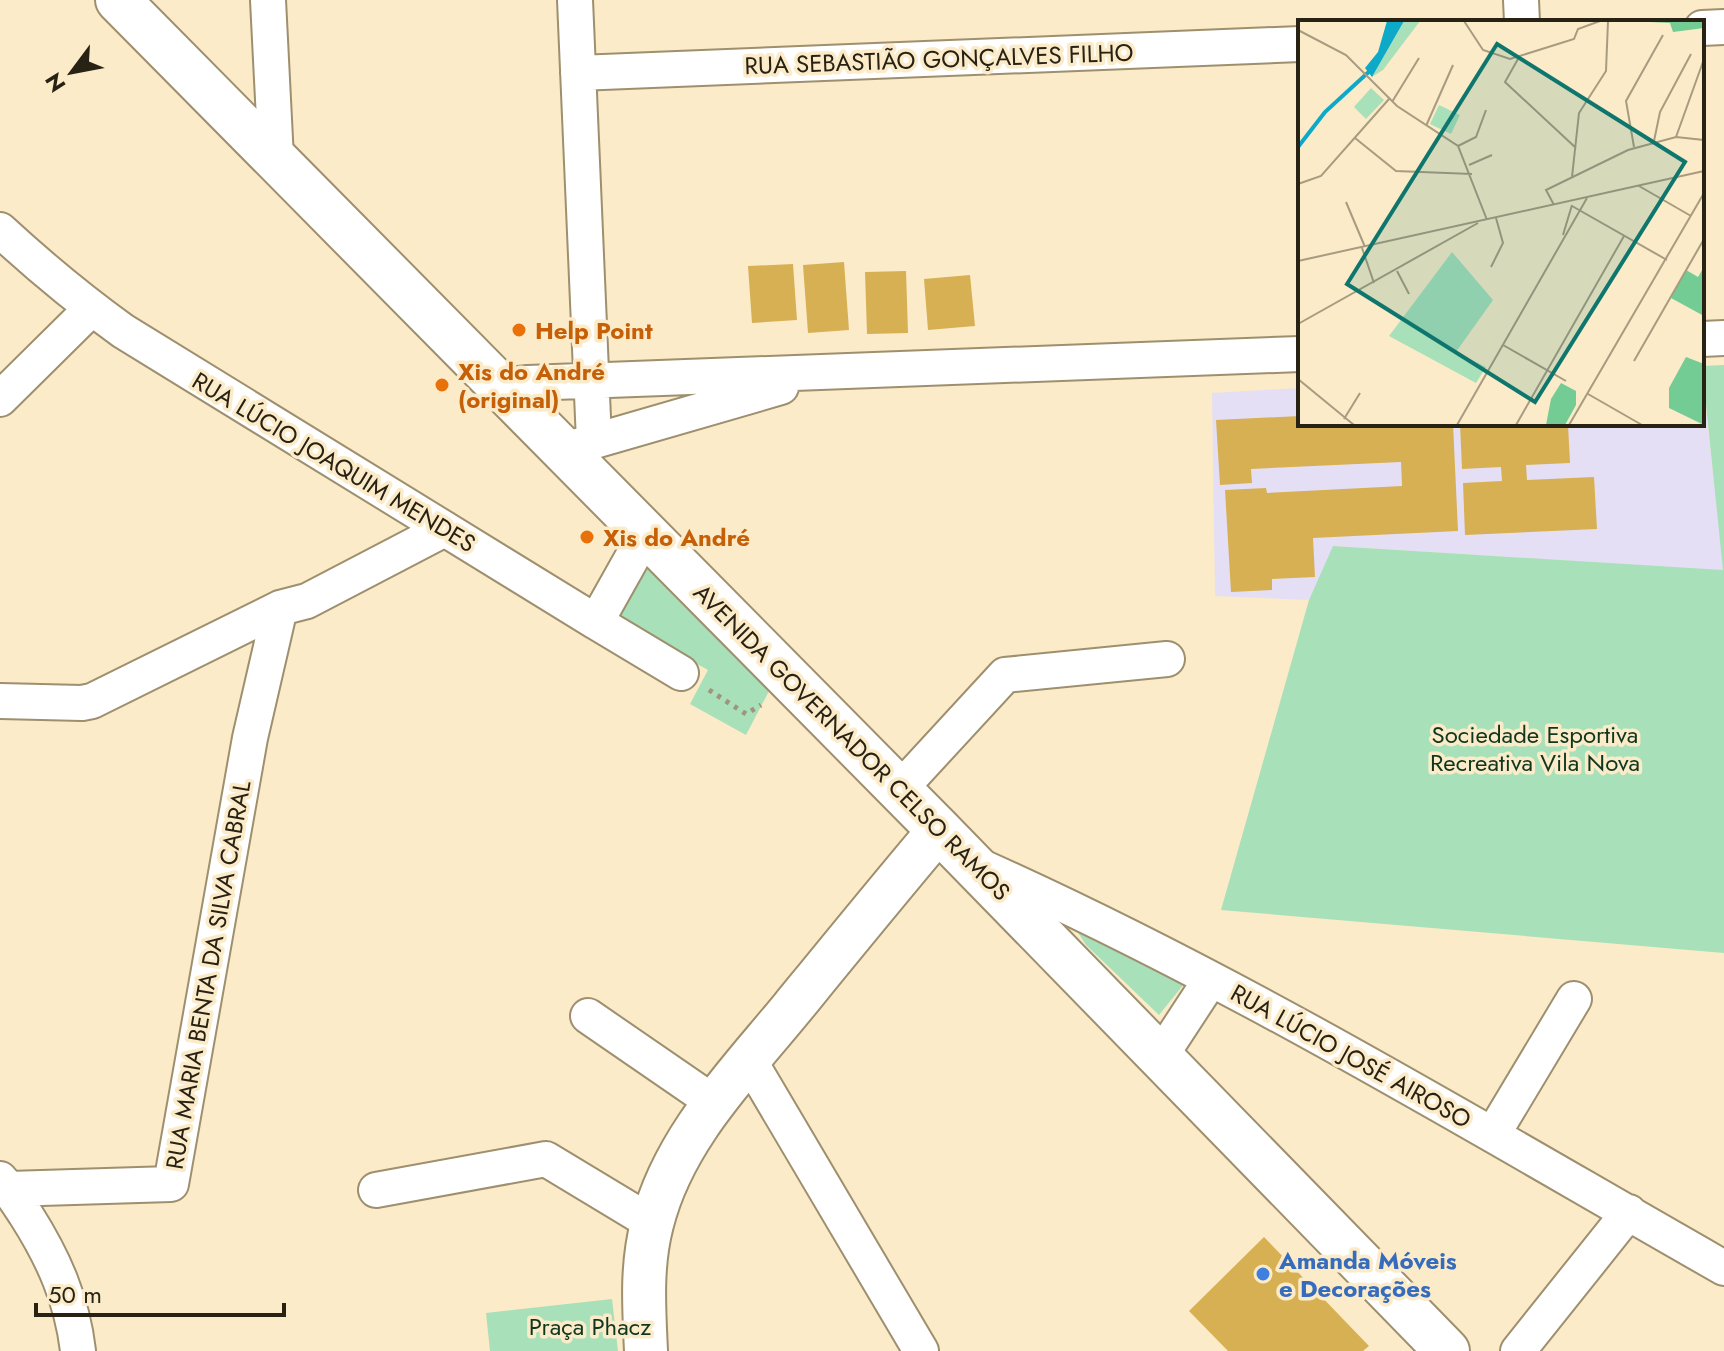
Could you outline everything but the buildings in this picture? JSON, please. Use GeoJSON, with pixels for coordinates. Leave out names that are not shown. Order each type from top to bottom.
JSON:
{"type":"FeatureCollection","features":[{"type":"Feature","properties":{"kind":"main road","name":"AVENIDA GOVERNADOR CELSO RAMOS"},"geometry":{"type":"LineString","coordinates":[[118,0],[500,386],[579,446],[646,533],[1447,1351]]}},
{"type":"Feature","properties":{"kind":"street"},"geometry":{"type":"LineString","coordinates":[[268,0],[276,159]]}},
{"type":"Feature","properties":{"kind":"street"},"geometry":{"type":"LineString","coordinates":[[575,0],[592,380],[579,446],[831,372]]}},
{"type":"Feature","properties":{"kind":"street"},"geometry":{"type":"LineString","coordinates":[[1521,0],[1522,20]]}},
{"type":"Feature","properties":{"kind":"street"},"geometry":{"type":"LineString","coordinates":[[1704,28],[1724,27]]}},
{"type":"Feature","properties":{"kind":"street","name":"RUA SEBASTIÃO GONÇALVES FILHO"},"geometry":{"type":"LineString","coordinates":[[578,73],[1298,44]]}},
{"type":"Feature","properties":{"kind":"street","name":"RUA LÚCIO JOAQUIM MENDES"},"geometry":{"type":"LineString","coordinates":[[0,230],[92,308],[162,356],[681,673]]}},
{"type":"Feature","properties":{"kind":"street"},"geometry":{"type":"LineString","coordinates":[[0,399],[92,308]]}},
{"type":"Feature","properties":{"kind":"street"},"geometry":{"type":"LineString","coordinates":[[1704,339],[1724,338]]}},
{"type":"Feature","properties":{"kind":"street"},"geometry":{"type":"LineString","coordinates":[[500,386],[1298,354]]}},
{"type":"Feature","properties":{"kind":"street"},"geometry":{"type":"LineString","coordinates":[[0,701],[92,701],[280,608],[307,601],[439,526]]}},
{"type":"Feature","properties":{"kind":"street"},"geometry":{"type":"LineString","coordinates":[[596,622],[646,533]]}},
{"type":"Feature","properties":{"kind":"street","name":"RUA MARIA BENTA DA SILVA CABRAL"},"geometry":{"type":"LineString","coordinates":[[5,1184],[171,1184],[250,738],[280,608]]}},
{"type":"Feature","properties":{"kind":"street"},"geometry":{"type":"LineString","coordinates":[[899,790],[1005,675],[1167,659]]}},
{"type":"Feature","properties":{"kind":"street"},"geometry":{"type":"LineString","coordinates":[[646,1351],[643,1285],[646,1253],[652,1223],[673,1166],[713,1102],[939,830]]}},
{"type":"Feature","properties":{"kind":"street","name":"RUA LÚCIO JOSÉ AIROSO"},"geometry":{"type":"LineString","coordinates":[[970,862],[1053,899],[1211,979],[1493,1134],[1724,1268]]}},
{"type":"Feature","properties":{"kind":"street"},"geometry":{"type":"LineString","coordinates":[[1160,1057],[1211,979]]}},
{"type":"Feature","properties":{"kind":"street"},"geometry":{"type":"LineString","coordinates":[[1493,1134],[1574,999]]}},
{"type":"Feature","properties":{"kind":"street"},"geometry":{"type":"LineString","coordinates":[[588,1016],[713,1102]]}},
{"type":"Feature","properties":{"kind":"street"},"geometry":{"type":"LineString","coordinates":[[749,1060],[921,1351]]}},
{"type":"Feature","properties":{"kind":"street"},"geometry":{"type":"LineString","coordinates":[[376,1190],[546,1159],[652,1223]]}},
{"type":"Feature","properties":{"kind":"street"},"geometry":{"type":"LineString","coordinates":[[5,1184],[58,1272],[75,1323],[78,1351]]}},
{"type":"Feature","properties":{"kind":"street"},"geometry":{"type":"LineString","coordinates":[[1518,1351],[1629,1212]]}},
{"type":"Feature","properties":{"kind":"path"},"geometry":{"type":"LineString","coordinates":[[681,673],[746,714],[796,685]]}},
{"type":"Feature","properties":{"kind":"shaded area"},"geometry":{"type":"Polygon","coordinates":[[[1298,388],[1298,426],[1704,426],[1704,392],[1724,571],[1334,546],[1309,600],[1215,596],[1212,393],[1298,388]]]}},
{"type":"Feature","properties":{"kind":"green space","name":"Sociedade Esportiva Recreativa Vila Nova"},"geometry":{"type":"Polygon","coordinates":[[[1724,365],[1724,953],[1221,910],[1309,600],[1333,546],[1723,570],[1704,366],[1724,365]]]}},
{"type":"Feature","properties":{"kind":"green space"},"geometry":{"type":"Polygon","coordinates":[[[647,567],[769,691],[746,735],[690,704],[708,670],[618,620],[647,567]]]}},
{"type":"Feature","properties":{"kind":"green space"},"geometry":{"type":"Polygon","coordinates":[[[1075,928],[1184,984],[1159,1015],[1086,945],[1075,928]]]}},
{"type":"Feature","properties":{"kind":"green space","name":"Praça Phacz"},"geometry":{"type":"Polygon","coordinates":[[[612,1299],[618,1351],[490,1351],[486,1313],[612,1299]]]}},
{"type":"Feature","properties":{"kind":"place","name":"Help Point"},"geometry":{"type":"Point","coordinates":[519,330]}},
{"type":"Feature","properties":{"kind":"place","name":"Xis do André (original)"},"geometry":{"type":"Point","coordinates":[442,385]}},
{"type":"Feature","properties":{"kind":"place","name":"Xis do André"},"geometry":{"type":"Point","coordinates":[587,537]}},
{"type":"Feature","properties":{"kind":"place","name":"Amanda Móveis e Decorações"},"geometry":{"type":"Point","coordinates":[1263,1274]}}]}
